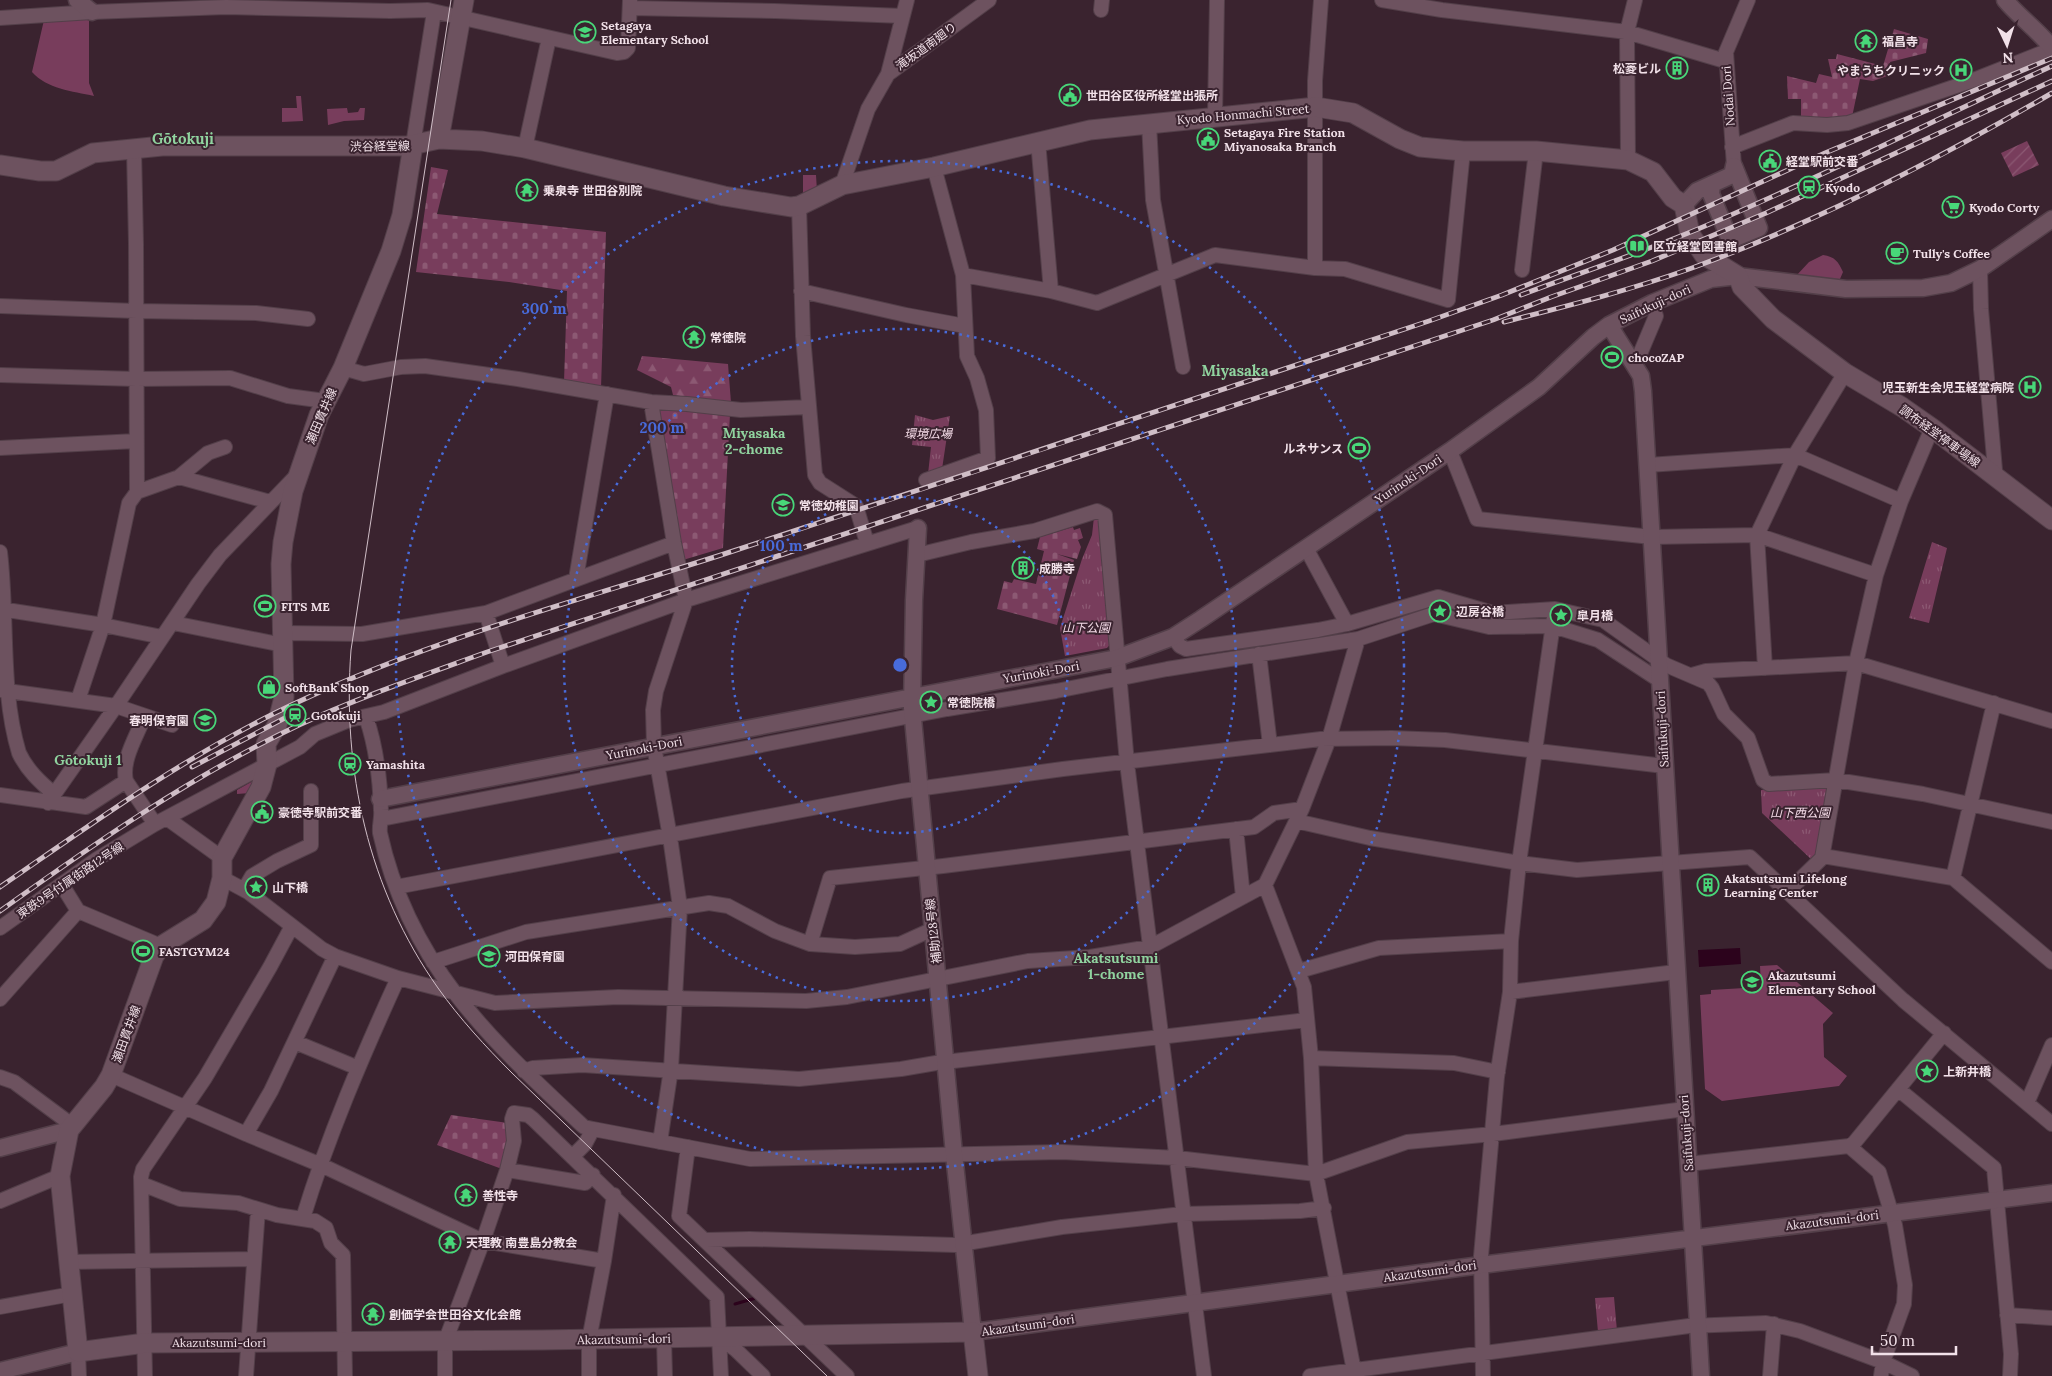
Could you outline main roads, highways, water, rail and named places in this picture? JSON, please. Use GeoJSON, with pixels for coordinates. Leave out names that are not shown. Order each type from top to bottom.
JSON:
{"type":"FeatureCollection","features":[{"type":"Feature","properties":{"kind":"main road"},"geometry":{"type":"LineString","coordinates":[[439,139],[462,9]]}},
{"type":"Feature","properties":{"kind":"main road","name":"Kyodo Honmachi Street"},"geometry":{"type":"LineString","coordinates":[[842,185],[934,167],[1090,130],[1316,107],[1353,113],[1400,139],[1420,146],[1463,151],[1536,152],[1628,160],[1653,172],[1672,198],[1684,205],[1690,234],[1704,256],[1738,276]]}},
{"type":"Feature","properties":{"kind":"main road","name":"渋谷経堂線"},"geometry":{"type":"LineString","coordinates":[[0,165],[40,171],[56,171],[93,153],[134,148],[171,146],[413,145],[439,139],[482,141],[525,148],[724,196],[791,207],[799,206],[842,185]]}},
{"type":"Feature","properties":{"kind":"main road","name":"瀬田貫井線"},"geometry":{"type":"LineString","coordinates":[[78,1352],[60,1176],[70,1128],[104,1087],[111,1075],[154,956],[161,946],[203,920],[216,902],[222,878],[222,858],[261,787],[267,764],[266,744],[277,725],[284,697],[281,599],[282,547],[298,475],[324,401],[343,368],[392,251],[402,214],[413,145]]}},
{"type":"Feature","properties":{"kind":"main road","name":"調布経堂停車場線"},"geometry":{"type":"LineString","coordinates":[[1738,276],[1742,287],[1773,319],[1844,373],[1902,407],[1932,428],[2052,520]]}},
{"type":"Feature","properties":{"kind":"main road","name":"Akazutsumi-dori"},"geometry":{"type":"LineString","coordinates":[[78,1352],[145,1343],[445,1342],[974,1332],[978,1376]]}},
{"type":"Feature","properties":{"kind":"waterway"},"geometry":{"type":"LineString","coordinates":[[735,1304],[756,1298]]}},
{"type":"Feature","properties":{"kind":"tram line"},"geometry":{"type":"LineString","coordinates":[[451,0],[351,650],[349,695],[351,740],[356,784],[365,827],[377,869],[394,910],[414,950],[438,988],[464,1021],[512,1073],[827,1376]]}},
{"type":"Feature","properties":{"kind":"railway"},"geometry":{"type":"LineString","coordinates":[[0,887],[134,795],[203,752],[275,713],[329,688],[439,645],[495,626],[810,526],[1429,321],[1502,295],[1613,250],[1825,153],[2052,58]]}},
{"type":"Feature","properties":{"kind":"railway"},"geometry":{"type":"LineString","coordinates":[[1521,295],[1654,246],[1743,210],[2052,66]]}},
{"type":"Feature","properties":{"kind":"railway"},"geometry":{"type":"LineString","coordinates":[[0,911],[108,835],[183,788],[299,725],[345,705],[487,652],[1493,320],[1652,261],[1766,213],[2052,81]]}},
{"type":"Feature","properties":{"kind":"railway"},"geometry":{"type":"LineString","coordinates":[[1504,322],[1646,283],[1692,268],[1785,231],[1921,166],[2052,93]]}},
{"type":"Feature","properties":{"kind":"railway"},"geometry":{"type":"LineString","coordinates":[[192,767],[300,710]]}},
{"type":"Feature","properties":{"kind":"place","name":"Setagaya Elementary School"},"geometry":{"type":"Point","coordinates":[585,32]}},
{"type":"Feature","properties":{"kind":"place","name":"福昌寺"},"geometry":{"type":"Point","coordinates":[1866,41]}},
{"type":"Feature","properties":{"kind":"place","name":"松菱ビル"},"geometry":{"type":"Point","coordinates":[1677,68]}},
{"type":"Feature","properties":{"kind":"place","name":"やまうちクリニック"},"geometry":{"type":"Point","coordinates":[1961,70]}},
{"type":"Feature","properties":{"kind":"place","name":"世田谷区役所経堂出張所"},"geometry":{"type":"Point","coordinates":[1070,95]}},
{"type":"Feature","properties":{"kind":"place","name":"Setagaya Fire Station Miyanosaka Branch"},"geometry":{"type":"Point","coordinates":[1208,139]}},
{"type":"Feature","properties":{"kind":"place","name":"経堂駅前交番"},"geometry":{"type":"Point","coordinates":[1770,161]}},
{"type":"Feature","properties":{"kind":"place","name":"Kyodo"},"geometry":{"type":"Point","coordinates":[1809,187]}},
{"type":"Feature","properties":{"kind":"place","name":"乗泉寺 世田谷別院"},"geometry":{"type":"Point","coordinates":[527,190]}},
{"type":"Feature","properties":{"kind":"place","name":"Kyodo Corty"},"geometry":{"type":"Point","coordinates":[1953,207]}},
{"type":"Feature","properties":{"kind":"place","name":"区立経堂図書館"},"geometry":{"type":"Point","coordinates":[1637,246]}},
{"type":"Feature","properties":{"kind":"place","name":"Tully's Coffee"},"geometry":{"type":"Point","coordinates":[1897,253]}},
{"type":"Feature","properties":{"kind":"place","name":"常徳院"},"geometry":{"type":"Point","coordinates":[694,337]}},
{"type":"Feature","properties":{"kind":"place","name":"chocoZAP"},"geometry":{"type":"Point","coordinates":[1612,357]}},
{"type":"Feature","properties":{"kind":"place","name":"児玉新生会児玉経堂病院"},"geometry":{"type":"Point","coordinates":[2030,387]}},
{"type":"Feature","properties":{"kind":"place","name":"ルネサンス"},"geometry":{"type":"Point","coordinates":[1359,448]}},
{"type":"Feature","properties":{"kind":"place","name":"常徳幼稚園"},"geometry":{"type":"Point","coordinates":[783,505]}},
{"type":"Feature","properties":{"kind":"place","name":"成勝寺"},"geometry":{"type":"Point","coordinates":[1023,568]}},
{"type":"Feature","properties":{"kind":"place","name":"FITS ME"},"geometry":{"type":"Point","coordinates":[265,606]}},
{"type":"Feature","properties":{"kind":"place","name":"辺房谷橋"},"geometry":{"type":"Point","coordinates":[1440,611]}},
{"type":"Feature","properties":{"kind":"place","name":"皐月橋"},"geometry":{"type":"Point","coordinates":[1561,615]}},
{"type":"Feature","properties":{"kind":"place","name":"SoftBank Shop"},"geometry":{"type":"Point","coordinates":[269,687]}},
{"type":"Feature","properties":{"kind":"place","name":"常徳院橋"},"geometry":{"type":"Point","coordinates":[931,702]}},
{"type":"Feature","properties":{"kind":"place","name":"Gotokuji"},"geometry":{"type":"Point","coordinates":[295,715]}},
{"type":"Feature","properties":{"kind":"place","name":"春明保育園"},"geometry":{"type":"Point","coordinates":[205,720]}},
{"type":"Feature","properties":{"kind":"place","name":"Yamashita"},"geometry":{"type":"Point","coordinates":[350,764]}},
{"type":"Feature","properties":{"kind":"place","name":"豪徳寺駅前交番"},"geometry":{"type":"Point","coordinates":[262,812]}},
{"type":"Feature","properties":{"kind":"place","name":"Akatsutsumi Lifelong Learning Center"},"geometry":{"type":"Point","coordinates":[1708,885]}},
{"type":"Feature","properties":{"kind":"place","name":"山下橋"},"geometry":{"type":"Point","coordinates":[256,887]}},
{"type":"Feature","properties":{"kind":"place","name":"FASTGYM24"},"geometry":{"type":"Point","coordinates":[143,951]}},
{"type":"Feature","properties":{"kind":"place","name":"河田保育園"},"geometry":{"type":"Point","coordinates":[489,956]}},
{"type":"Feature","properties":{"kind":"place","name":"Akazutsumi Elementary School"},"geometry":{"type":"Point","coordinates":[1752,982]}},
{"type":"Feature","properties":{"kind":"place","name":"上新井橋"},"geometry":{"type":"Point","coordinates":[1927,1071]}},
{"type":"Feature","properties":{"kind":"place","name":"善性寺"},"geometry":{"type":"Point","coordinates":[466,1195]}},
{"type":"Feature","properties":{"kind":"place","name":"天理教 南豊島分教会"},"geometry":{"type":"Point","coordinates":[450,1242]}},
{"type":"Feature","properties":{"kind":"place","name":"創価学会世田谷文化会館"},"geometry":{"type":"Point","coordinates":[373,1314]}},
{"type":"Feature","properties":{"kind":"district","name":"Gōtokuji"},"geometry":{"type":"Point","coordinates":[183,138]}},
{"type":"Feature","properties":{"kind":"district","name":"Miyasaka"},"geometry":{"type":"Point","coordinates":[1235,370]}},
{"type":"Feature","properties":{"kind":"district","name":"Miyasaka 2-chome"},"geometry":{"type":"Point","coordinates":[754,442]}},
{"type":"Feature","properties":{"kind":"district","name":"Gōtokuji 1"},"geometry":{"type":"Point","coordinates":[88,760]}},
{"type":"Feature","properties":{"kind":"district","name":"Akatsutsumi 1-chome"},"geometry":{"type":"Point","coordinates":[1116,966]}},
{"type":"Feature","properties":{"kind":"park label","name":"環境広場"},"geometry":{"type":"Point","coordinates":[928,433]}},
{"type":"Feature","properties":{"kind":"park label","name":"山下公園"},"geometry":{"type":"Point","coordinates":[1086,627]}},
{"type":"Feature","properties":{"kind":"park label","name":"山下西公園"},"geometry":{"type":"Point","coordinates":[1800,812]}}]}
